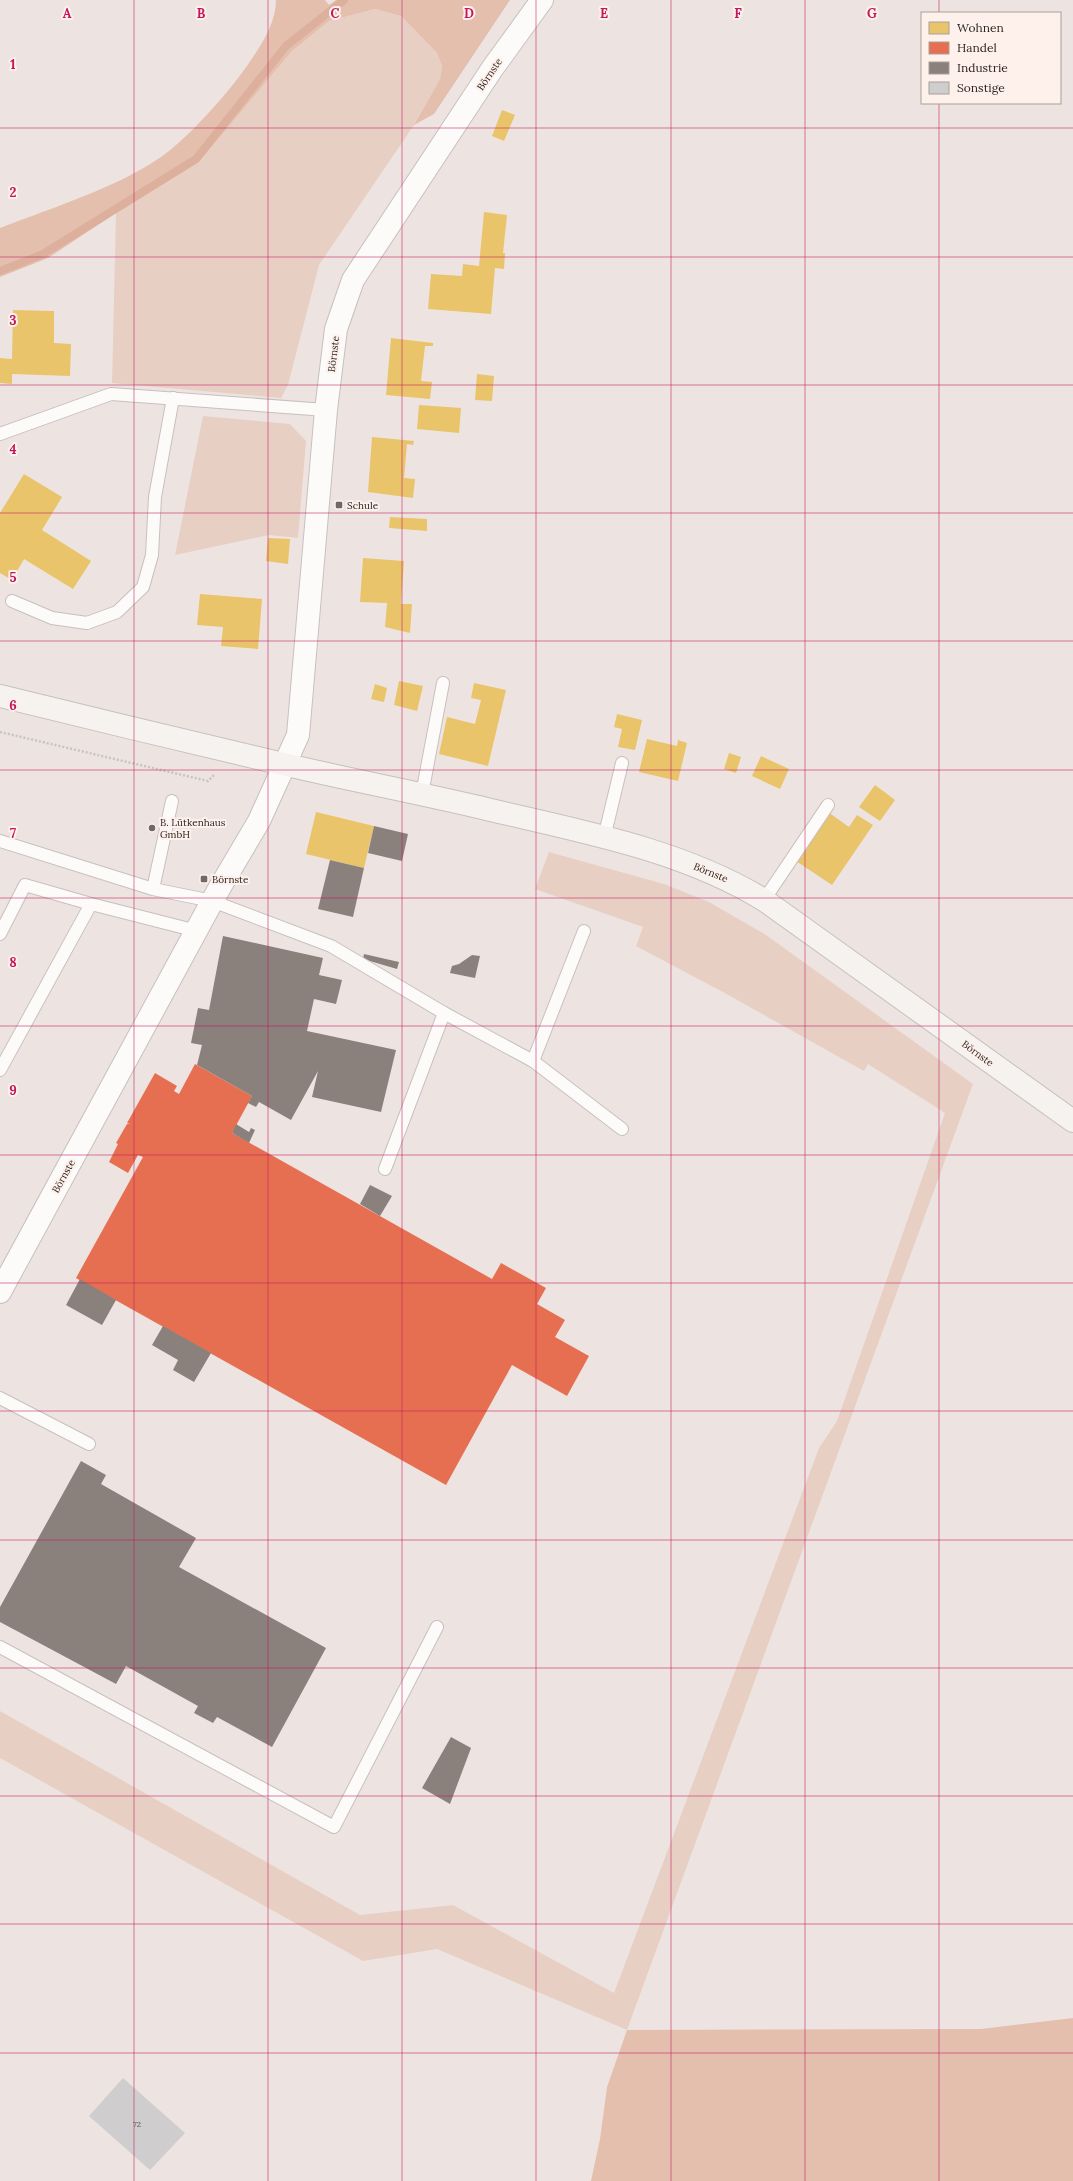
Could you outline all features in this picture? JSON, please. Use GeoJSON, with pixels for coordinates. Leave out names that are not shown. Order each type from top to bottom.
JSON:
{"type":"FeatureCollection","features":[{"type":"Feature","properties":{"kind":"street","name":"Börnste"},"geometry":{"type":"LineString","coordinates":[[0,1292],[212,901],[259,821],[298,735],[326,410],[336,329],[353,280],[492,69],[542,0]]}},
{"type":"Feature","properties":{"kind":"street","name":"Börnste"},"geometry":{"type":"LineString","coordinates":[[0,696],[284,764],[422,794],[641,847],[706,869],[735,882],[764,900],[1073,1121]]}},
{"type":"Feature","properties":{"kind":"lane"},"geometry":{"type":"LineString","coordinates":[[0,434],[111,394],[326,410]]}},
{"type":"Feature","properties":{"kind":"lane"},"geometry":{"type":"LineString","coordinates":[[12,601],[52,618],[87,623],[117,612],[143,587],[152,555],[155,497],[172,398]]}},
{"type":"Feature","properties":{"kind":"lane"},"geometry":{"type":"LineString","coordinates":[[422,794],[443,683]]}},
{"type":"Feature","properties":{"kind":"lane"},"geometry":{"type":"LineString","coordinates":[[604,838],[622,763]]}},
{"type":"Feature","properties":{"kind":"lane"},"geometry":{"type":"LineString","coordinates":[[153,889],[172,800]]}},
{"type":"Feature","properties":{"kind":"lane"},"geometry":{"type":"LineString","coordinates":[[764,900],[828,805]]}},
{"type":"Feature","properties":{"kind":"lane"},"geometry":{"type":"LineString","coordinates":[[0,841],[153,889],[212,901],[332,946],[444,1013],[533,1061],[622,1129]]}},
{"type":"Feature","properties":{"kind":"lane"},"geometry":{"type":"LineString","coordinates":[[0,934],[25,885],[91,904],[197,931]]}},
{"type":"Feature","properties":{"kind":"lane"},"geometry":{"type":"LineString","coordinates":[[0,1070],[91,904]]}},
{"type":"Feature","properties":{"kind":"lane"},"geometry":{"type":"LineString","coordinates":[[533,1061],[584,931]]}},
{"type":"Feature","properties":{"kind":"lane"},"geometry":{"type":"LineString","coordinates":[[385,1169],[444,1013]]}},
{"type":"Feature","properties":{"kind":"lane"},"geometry":{"type":"LineString","coordinates":[[0,1398],[89,1444]]}},
{"type":"Feature","properties":{"kind":"lane"},"geometry":{"type":"LineString","coordinates":[[0,1647],[334,1827],[437,1627]]}},
{"type":"Feature","properties":{"kind":"path"},"geometry":{"type":"LineString","coordinates":[[0,732],[208,781]]}},
{"type":"Feature","properties":{"kind":"shaded area"},"geometry":{"type":"Polygon","coordinates":[[[276,0],[325,0],[329,5],[336,0],[510,0],[434,114],[414,125],[440,79],[442,66],[437,53],[401,16],[375,9],[329,21],[292,51],[199,162],[116,213],[48,258],[0,277],[0,228],[88,195],[132,175],[169,151],[211,111],[247,66],[262,43],[270,26],[276,0]]]}},
{"type":"Feature","properties":{"kind":"shaded area"},"geometry":{"type":"Polygon","coordinates":[[[375,9],[401,16],[437,53],[442,66],[440,79],[414,125],[319,265],[288,385],[281,398],[112,383],[116,213],[199,162],[292,51],[329,21],[375,9]]]}},
{"type":"Feature","properties":{"kind":"shaded area"},"geometry":{"type":"Polygon","coordinates":[[[203,416],[290,424],[306,441],[298,538],[269,535],[175,555],[203,416]]]}},
{"type":"Feature","properties":{"kind":"shaded area"},"geometry":{"type":"Polygon","coordinates":[[[549,852],[664,884],[709,902],[766,935],[973,1084],[627,2030],[437,1949],[363,1961],[0,1758],[0,1711],[360,1915],[453,1905],[614,1993],[819,1448],[837,1421],[945,1113],[868,1064],[864,1071],[721,991],[636,946],[643,927],[535,889],[549,852]]]}},
{"type":"Feature","properties":{"kind":"shaded area"},"geometry":{"type":"Polygon","coordinates":[[[1073,2018],[1073,2181],[591,2181],[600,2139],[607,2087],[627,2030],[981,2029],[1073,2018]]]}},
{"type":"Feature","properties":{"kind":"building: Wohnen"},"geometry":{"type":"Polygon","coordinates":[[[502,110],[515,115],[504,141],[492,136],[502,110]]]}},
{"type":"Feature","properties":{"kind":"building: Wohnen"},"geometry":{"type":"Polygon","coordinates":[[[484,212],[507,215],[503,253],[505,253],[504,269],[495,268],[491,314],[428,309],[431,274],[462,276],[463,264],[479,266],[484,212]]]}},
{"type":"Feature","properties":{"kind":"building: Wohnen"},"geometry":{"type":"Polygon","coordinates":[[[13,310],[54,311],[54,343],[71,344],[70,376],[12,374],[12,384],[0,383],[0,358],[12,359],[13,310]]]}},
{"type":"Feature","properties":{"kind":"building: Wohnen"},"geometry":{"type":"Polygon","coordinates":[[[391,338],[433,343],[433,346],[425,346],[421,381],[432,382],[430,399],[386,395],[391,338]]]}},
{"type":"Feature","properties":{"kind":"building: Wohnen"},"geometry":{"type":"Polygon","coordinates":[[[477,374],[494,376],[492,401],[475,400],[477,374]]]}},
{"type":"Feature","properties":{"kind":"building: Wohnen"},"geometry":{"type":"Polygon","coordinates":[[[419,405],[461,408],[459,433],[417,429],[419,405]]]}},
{"type":"Feature","properties":{"kind":"building: Wohnen"},"geometry":{"type":"Polygon","coordinates":[[[372,437],[414,441],[413,445],[407,444],[404,478],[415,479],[413,498],[368,492],[372,437]]]}},
{"type":"Feature","properties":{"kind":"building: Wohnen"},"geometry":{"type":"Polygon","coordinates":[[[24,474],[62,497],[42,530],[91,561],[73,589],[24,559],[12,580],[0,573],[0,513],[24,474]]]}},
{"type":"Feature","properties":{"kind":"building: Wohnen"},"geometry":{"type":"Polygon","coordinates":[[[390,517],[427,519],[427,531],[389,528],[390,517]]]}},
{"type":"Feature","properties":{"kind":"building: Wohnen"},"geometry":{"type":"Polygon","coordinates":[[[268,538],[290,539],[288,564],[266,561],[268,538]]]}},
{"type":"Feature","properties":{"kind":"building: Wohnen"},"geometry":{"type":"Polygon","coordinates":[[[363,558],[404,561],[401,604],[412,604],[410,633],[385,627],[387,603],[360,602],[363,558]]]}},
{"type":"Feature","properties":{"kind":"building: Wohnen"},"geometry":{"type":"Polygon","coordinates":[[[200,594],[262,599],[258,649],[221,646],[223,627],[197,625],[200,594]]]}},
{"type":"Feature","properties":{"kind":"building: Wohnen"},"geometry":{"type":"Polygon","coordinates":[[[399,681],[423,686],[417,711],[394,705],[399,681]]]}},
{"type":"Feature","properties":{"kind":"building: Wohnen"},"geometry":{"type":"Polygon","coordinates":[[[474,683],[506,690],[488,766],[439,754],[447,717],[475,724],[481,700],[471,698],[474,683]]]}},
{"type":"Feature","properties":{"kind":"building: Wohnen"},"geometry":{"type":"Polygon","coordinates":[[[375,684],[387,688],[384,702],[371,699],[375,684]]]}},
{"type":"Feature","properties":{"kind":"building: Wohnen"},"geometry":{"type":"Polygon","coordinates":[[[617,714],[642,720],[635,750],[618,747],[622,729],[614,727],[617,714]]]}},
{"type":"Feature","properties":{"kind":"building: Wohnen"},"geometry":{"type":"Polygon","coordinates":[[[647,739],[677,746],[678,740],[687,743],[678,781],[639,772],[647,739]]]}},
{"type":"Feature","properties":{"kind":"building: Wohnen"},"geometry":{"type":"Polygon","coordinates":[[[729,753],[741,757],[736,773],[724,769],[729,753]]]}},
{"type":"Feature","properties":{"kind":"building: Wohnen"},"geometry":{"type":"Polygon","coordinates":[[[761,756],[789,769],[780,789],[752,776],[761,756]]]}},
{"type":"Feature","properties":{"kind":"building: Wohnen"},"geometry":{"type":"Polygon","coordinates":[[[875,785],[895,800],[880,821],[859,807],[875,785]]]}},
{"type":"Feature","properties":{"kind":"building: Wohnen"},"geometry":{"type":"Polygon","coordinates":[[[316,812],[374,826],[364,868],[306,854],[316,812]]]}},
{"type":"Feature","properties":{"kind":"building: Wohnen"},"geometry":{"type":"Polygon","coordinates":[[[828,812],[849,827],[857,815],[873,825],[832,885],[796,861],[828,812]]]}},
{"type":"Feature","properties":{"kind":"building: Handel"},"geometry":{"type":"Polygon","coordinates":[[[195,1064],[252,1096],[232,1133],[492,1279],[501,1263],[546,1288],[537,1304],[565,1320],[555,1337],[589,1356],[567,1396],[512,1365],[446,1485],[76,1278],[143,1157],[138,1155],[128,1173],[109,1162],[118,1144],[116,1143],[127,1124],[130,1124],[127,1123],[155,1073],[177,1086],[174,1091],[179,1094],[195,1064]]]}},
{"type":"Feature","properties":{"kind":"building: Industrie"},"geometry":{"type":"Polygon","coordinates":[[[374,826],[408,834],[402,861],[368,853],[374,826]]]}},
{"type":"Feature","properties":{"kind":"building: Industrie"},"geometry":{"type":"Polygon","coordinates":[[[330,860],[364,868],[353,917],[318,909],[330,860]]]}},
{"type":"Feature","properties":{"kind":"building: Industrie"},"geometry":{"type":"Polygon","coordinates":[[[223,936],[323,958],[319,975],[342,980],[336,1004],[314,999],[307,1031],[396,1050],[381,1112],[312,1097],[318,1071],[291,1120],[259,1102],[256,1107],[248,1103],[252,1096],[197,1065],[202,1045],[191,1043],[198,1008],[209,1010],[223,936]]]}},
{"type":"Feature","properties":{"kind":"building: Industrie"},"geometry":{"type":"Polygon","coordinates":[[[364,954],[399,962],[397,969],[363,959],[364,954]]]}},
{"type":"Feature","properties":{"kind":"building: Industrie"},"geometry":{"type":"Polygon","coordinates":[[[472,955],[480,956],[475,978],[450,973],[452,966],[459,964],[472,955]]]}},
{"type":"Feature","properties":{"kind":"building: Industrie"},"geometry":{"type":"Polygon","coordinates":[[[236,1124],[249,1132],[251,1128],[255,1130],[249,1143],[232,1133],[236,1124]]]}},
{"type":"Feature","properties":{"kind":"building: Industrie"},"geometry":{"type":"Polygon","coordinates":[[[370,1185],[392,1196],[380,1216],[360,1204],[370,1185]]]}},
{"type":"Feature","properties":{"kind":"building: Industrie"},"geometry":{"type":"Polygon","coordinates":[[[80,1279],[116,1300],[102,1325],[66,1305],[80,1279]]]}},
{"type":"Feature","properties":{"kind":"building: Industrie"},"geometry":{"type":"Polygon","coordinates":[[[163,1326],[211,1353],[194,1382],[173,1370],[178,1360],[152,1345],[163,1326]]]}},
{"type":"Feature","properties":{"kind":"building: Industrie"},"geometry":{"type":"Polygon","coordinates":[[[81,1461],[106,1475],[101,1484],[196,1538],[179,1567],[326,1648],[272,1747],[217,1717],[213,1723],[194,1713],[198,1706],[126,1666],[116,1684],[0,1622],[0,1607],[81,1461]]]}},
{"type":"Feature","properties":{"kind":"building: Industrie"},"geometry":{"type":"Polygon","coordinates":[[[451,1737],[471,1748],[450,1804],[422,1788],[451,1737]]]}},
{"type":"Feature","properties":{"kind":"building: Sonstige"},"geometry":{"type":"Polygon","coordinates":[[[123,2078],[185,2133],[150,2170],[89,2116],[123,2078]]]}},
{"type":"Feature","properties":{"kind":"waterway"},"geometry":{"type":"LineString","coordinates":[[0,271],[43,254],[196,159],[286,46],[344,0]]}},
{"type":"Feature","properties":{"kind":"place","name":"Schule"},"geometry":{"type":"Point","coordinates":[339,505]}},
{"type":"Feature","properties":{"kind":"place","name":"B. Lütkenhaus GmbH"},"geometry":{"type":"Point","coordinates":[152,828]}},
{"type":"Feature","properties":{"kind":"place","name":"Börnste"},"geometry":{"type":"Point","coordinates":[204,879]}}]}
